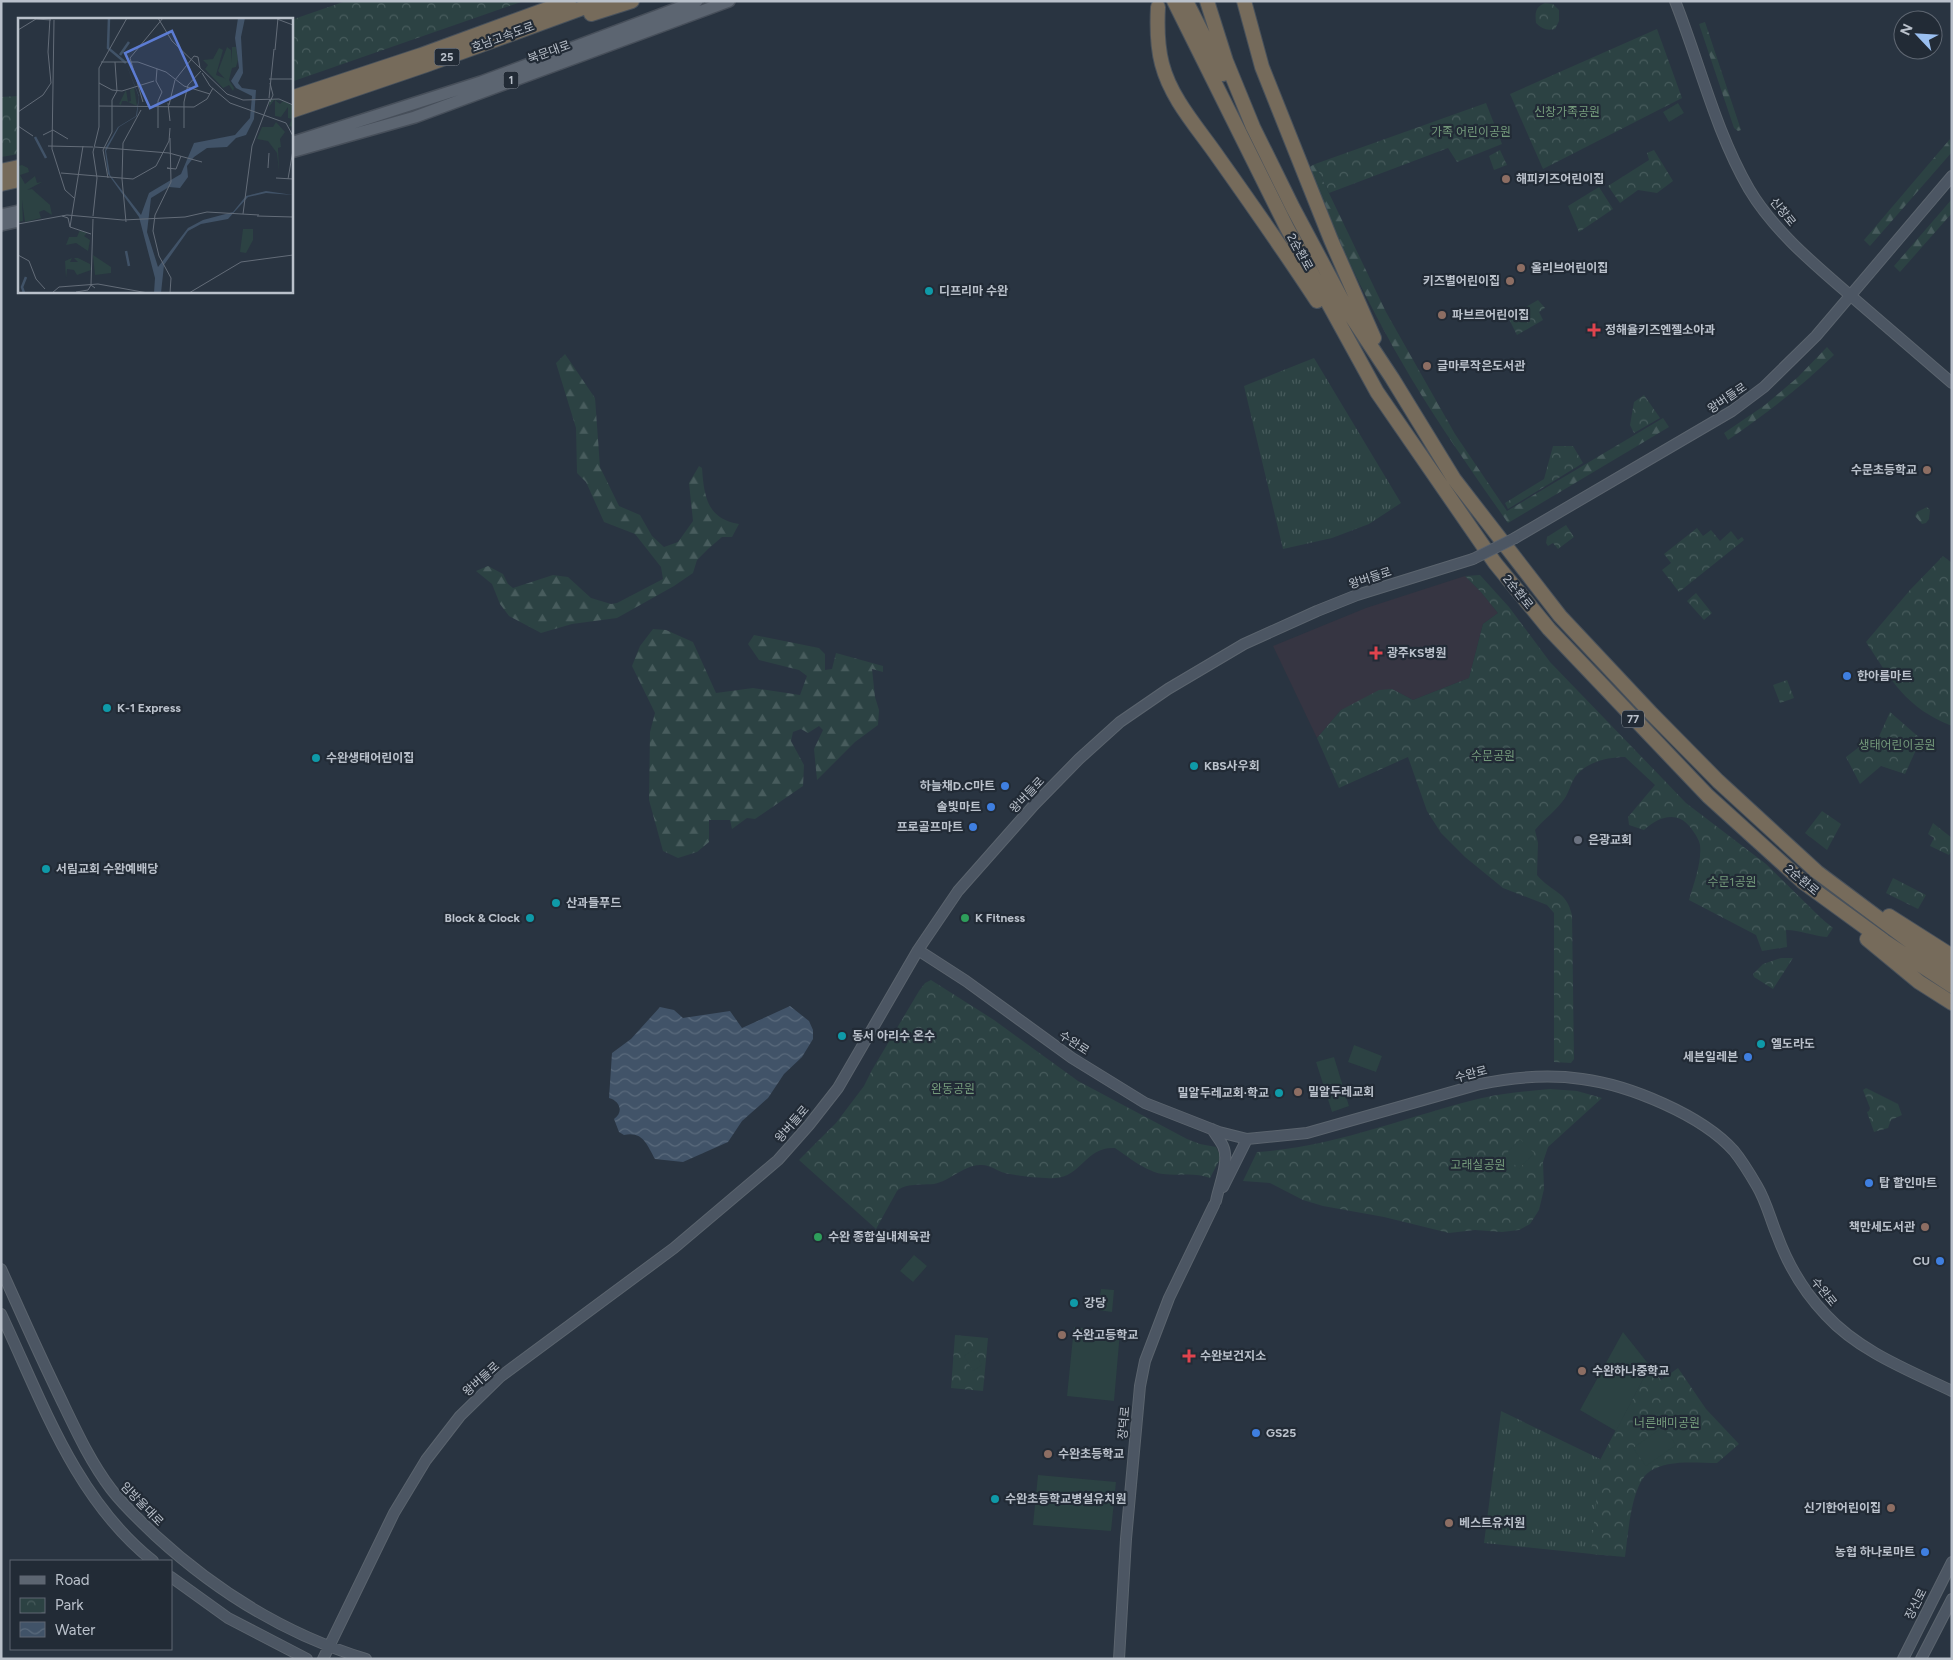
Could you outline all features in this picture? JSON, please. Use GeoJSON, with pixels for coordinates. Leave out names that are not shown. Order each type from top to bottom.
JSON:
{"type":"FeatureCollection","features":[{"type":"Feature","properties":{"kind":"highway","name":"호남고속도로"},"geometry":{"type":"LineString","coordinates":[[292,98],[421,55],[569,1]]}},
{"type":"Feature","properties":{"kind":"highway","name":"호남고속도로"},"geometry":{"type":"LineString","coordinates":[[292,111],[426,65],[602,1]]}},
{"type":"Feature","properties":{"kind":"highway"},"geometry":{"type":"LineString","coordinates":[[426,65],[479,53],[632,1]]}},
{"type":"Feature","properties":{"kind":"highway"},"geometry":{"type":"LineString","coordinates":[[1174,1],[1218,88]]}},
{"type":"Feature","properties":{"kind":"highway"},"geometry":{"type":"LineString","coordinates":[[1186,1],[1242,112],[1253,127]]}},
{"type":"Feature","properties":{"kind":"highway"},"geometry":{"type":"LineString","coordinates":[[1207,1],[1221,48],[1253,127]]}},
{"type":"Feature","properties":{"kind":"highway"},"geometry":{"type":"LineString","coordinates":[[1244,1],[1262,67],[1331,240],[1392,378]]}},
{"type":"Feature","properties":{"kind":"highway"},"geometry":{"type":"LineString","coordinates":[[1164,4],[1218,88]]}},
{"type":"Feature","properties":{"kind":"highway"},"geometry":{"type":"LineString","coordinates":[[1164,4],[1158,37],[1162,64],[1184,111],[1284,251],[1377,392]]}},
{"type":"Feature","properties":{"kind":"highway","name":"2순환로"},"geometry":{"type":"LineString","coordinates":[[1218,88],[1287,228],[1377,392],[1495,563],[1549,629],[1708,796],[1803,882],[1884,941],[1952,986]]}},
{"type":"Feature","properties":{"kind":"highway","name":"2순환로"},"geometry":{"type":"LineString","coordinates":[[1253,127],[1293,208],[1349,313],[1392,378],[1454,479],[1560,616],[1718,781],[1816,872],[1952,973]]}},
{"type":"Feature","properties":{"kind":"highway"},"geometry":{"type":"LineString","coordinates":[[1,171],[18,167]]}},
{"type":"Feature","properties":{"kind":"highway"},"geometry":{"type":"LineString","coordinates":[[1,184],[18,180]]}},
{"type":"Feature","properties":{"kind":"highway"},"geometry":{"type":"LineString","coordinates":[[1816,872],[1952,956]]}},
{"type":"Feature","properties":{"kind":"highway"},"geometry":{"type":"LineString","coordinates":[[1803,882],[1832,912],[1919,982],[1952,1003]]}},
{"type":"Feature","properties":{"kind":"main road","name":"북문대로"},"geometry":{"type":"LineString","coordinates":[[292,143],[481,82],[697,1]]}},
{"type":"Feature","properties":{"kind":"main road","name":"북문대로"},"geometry":{"type":"LineString","coordinates":[[292,152],[415,117],[729,1]]}},
{"type":"Feature","properties":{"kind":"main road","name":"신창로"},"geometry":{"type":"LineString","coordinates":[[1675,1],[1725,138],[1737,167],[1750,191],[1787,237],[1850,295],[1952,383]]}},
{"type":"Feature","properties":{"kind":"main road","name":"왕버들로"},"geometry":{"type":"LineString","coordinates":[[324,1659],[394,1513],[426,1460],[460,1416],[500,1377],[674,1248],[778,1160],[838,1088],[918,950],[958,891],[985,859],[1079,759],[1120,722],[1199,670],[1264,635],[1357,595],[1473,559],[1515,538],[1732,412],[1786,368],[1816,336],[1952,176]]}},
{"type":"Feature","properties":{"kind":"main road"},"geometry":{"type":"LineString","coordinates":[[1,215],[18,211]]}},
{"type":"Feature","properties":{"kind":"main road"},"geometry":{"type":"LineString","coordinates":[[1,225],[18,221]]}},
{"type":"Feature","properties":{"kind":"main road","name":"수완로"},"geometry":{"type":"LineString","coordinates":[[918,950],[966,981],[1072,1058],[1144,1103],[1247,1140],[1307,1133],[1480,1084],[1510,1078],[1546,1076],[1581,1078],[1626,1089],[1652,1099],[1704,1126],[1733,1151],[1758,1188],[1783,1251],[1798,1279],[1818,1306],[1838,1326],[1869,1350],[1952,1391]]}},
{"type":"Feature","properties":{"kind":"main road"},"geometry":{"type":"LineString","coordinates":[[1212,1129],[1223,1146],[1225,1154],[1225,1162],[1215,1203]]}},
{"type":"Feature","properties":{"kind":"main road","name":"장덕로"},"geometry":{"type":"LineString","coordinates":[[1119,1659],[1126,1539],[1140,1386],[1145,1361],[1169,1298],[1247,1140]]}},
{"type":"Feature","properties":{"kind":"main road","name":"임방울대로"},"geometry":{"type":"LineString","coordinates":[[1,1269],[81,1441],[112,1490],[139,1520],[162,1542],[214,1585],[260,1613],[330,1646],[366,1659]]}},
{"type":"Feature","properties":{"kind":"main road"},"geometry":{"type":"LineString","coordinates":[[1,1314],[51,1423],[84,1483],[116,1526],[152,1560]]}},
{"type":"Feature","properties":{"kind":"main road","name":"장신로"},"geometry":{"type":"LineString","coordinates":[[1903,1659],[1952,1562]]}},
{"type":"Feature","properties":{"kind":"main road"},"geometry":{"type":"LineString","coordinates":[[172,1578],[228,1618],[307,1659]]}},
{"type":"Feature","properties":{"kind":"main road"},"geometry":{"type":"LineString","coordinates":[[1921,1659],[1952,1599]]}},
{"type":"Feature","properties":{"kind":"shaded area","name":"광주KS병원"},"geometry":{"type":"Polygon","coordinates":[[[1465,576],[1498,613],[1483,624],[1469,678],[1413,700],[1392,689],[1341,710],[1317,738],[1273,646],[1366,608],[1465,576]]]}},
{"type":"Feature","properties":{"kind":"green space"},"geometry":{"type":"Polygon","coordinates":[[[346,1],[524,1],[292,82],[292,20],[346,1]]]}},
{"type":"Feature","properties":{"kind":"green space"},"geometry":{"type":"Polygon","coordinates":[[[1545,3],[1553,4],[1559,10],[1559,21],[1555,29],[1545,29],[1536,23],[1536,11],[1539,6],[1545,3]]]}},
{"type":"Feature","properties":{"kind":"green space"},"geometry":{"type":"Polygon","coordinates":[[[1705,22],[1741,130],[1738,131],[1734,128],[1699,24],[1705,22]]]}},
{"type":"Feature","properties":{"kind":"green space","name":"신창가족공원"},"geometry":{"type":"Polygon","coordinates":[[[1657,29],[1682,98],[1543,169],[1510,94],[1657,29]]]}},
{"type":"Feature","properties":{"kind":"green space"},"geometry":{"type":"Polygon","coordinates":[[[18,96],[18,154],[1,157],[1,97],[18,96]]]}},
{"type":"Feature","properties":{"kind":"green space","name":"가족 어린이공원"},"geometry":{"type":"Polygon","coordinates":[[[1486,103],[1502,144],[1457,162],[1448,148],[1329,193],[1315,164],[1486,103]]]}},
{"type":"Feature","properties":{"kind":"green space"},"geometry":{"type":"Polygon","coordinates":[[[1678,103],[1684,113],[1669,122],[1663,112],[1678,103]]]}},
{"type":"Feature","properties":{"kind":"green space"},"geometry":{"type":"Polygon","coordinates":[[[1950,139],[1952,152],[1870,246],[1864,240],[1950,139]]]}},
{"type":"Feature","properties":{"kind":"green space"},"geometry":{"type":"Polygon","coordinates":[[[1500,150],[1507,165],[1494,170],[1489,156],[1500,150]]]}},
{"type":"Feature","properties":{"kind":"green space"},"geometry":{"type":"Polygon","coordinates":[[[1654,150],[1673,181],[1657,193],[1638,190],[1620,203],[1608,186],[1649,160],[1647,153],[1654,150]]]}},
{"type":"Feature","properties":{"kind":"green space"},"geometry":{"type":"Polygon","coordinates":[[[1315,164],[1386,312],[1455,434],[1507,511],[1663,418],[1669,427],[1508,523],[1434,415],[1368,301],[1330,222],[1307,168],[1315,164]]]}},
{"type":"Feature","properties":{"kind":"green space"},"geometry":{"type":"Polygon","coordinates":[[[1599,187],[1613,209],[1579,232],[1568,206],[1599,187]]]}},
{"type":"Feature","properties":{"kind":"green space"},"geometry":{"type":"Polygon","coordinates":[[[1952,199],[1952,213],[1900,272],[1894,266],[1952,199]]]}},
{"type":"Feature","properties":{"kind":"green space"},"geometry":{"type":"Polygon","coordinates":[[[1538,300],[1545,308],[1539,312],[1543,320],[1517,335],[1508,317],[1538,300]]]}},
{"type":"Feature","properties":{"kind":"green space"},"geometry":{"type":"Polygon","coordinates":[[[1827,347],[1834,355],[1822,367],[1783,400],[1728,440],[1724,433],[1765,405],[1798,377],[1827,347]]]}},
{"type":"Feature","properties":{"kind":"green space"},"geometry":{"type":"Polygon","coordinates":[[[565,354],[595,398],[600,467],[619,506],[640,515],[652,536],[664,547],[678,542],[693,521],[689,483],[699,466],[702,468],[704,488],[709,505],[720,517],[739,524],[732,537],[722,537],[697,560],[693,573],[674,586],[617,618],[572,624],[541,633],[509,616],[500,604],[492,584],[476,571],[488,566],[503,574],[508,584],[513,588],[553,575],[568,577],[591,598],[611,604],[617,603],[663,579],[661,567],[635,534],[604,522],[586,482],[577,473],[576,428],[556,363],[565,354]]]}},
{"type":"Feature","properties":{"kind":"green space"},"geometry":{"type":"Polygon","coordinates":[[[1314,358],[1401,503],[1369,524],[1332,538],[1283,549],[1244,386],[1314,358]]]}},
{"type":"Feature","properties":{"kind":"green space"},"geometry":{"type":"Polygon","coordinates":[[[1644,395],[1660,418],[1634,433],[1630,425],[1634,402],[1644,395]]]}},
{"type":"Feature","properties":{"kind":"green space"},"geometry":{"type":"Polygon","coordinates":[[[1553,446],[1573,446],[1583,463],[1508,509],[1505,503],[1544,479],[1553,446]]]}},
{"type":"Feature","properties":{"kind":"green space"},"geometry":{"type":"Polygon","coordinates":[[[1927,507],[1930,510],[1929,519],[1926,523],[1922,524],[1915,516],[1917,512],[1927,507]]]}},
{"type":"Feature","properties":{"kind":"green space"},"geometry":{"type":"Polygon","coordinates":[[[1566,525],[1574,537],[1558,549],[1553,543],[1548,546],[1546,543],[1547,537],[1566,525]]]}},
{"type":"Feature","properties":{"kind":"green space"},"geometry":{"type":"Polygon","coordinates":[[[1697,528],[1703,536],[1711,530],[1720,541],[1731,531],[1738,540],[1742,537],[1744,540],[1679,592],[1662,570],[1671,563],[1664,554],[1697,528]]]}},
{"type":"Feature","properties":{"kind":"green space"},"geometry":{"type":"Polygon","coordinates":[[[1943,556],[1952,563],[1952,726],[1936,719],[1911,702],[1892,681],[1866,642],[1910,590],[1943,556]]]}},
{"type":"Feature","properties":{"kind":"green space","name":"수문공원"},"geometry":{"type":"Polygon","coordinates":[[[1480,575],[1509,607],[1550,662],[1686,803],[1766,864],[1833,928],[1827,937],[1786,930],[1787,947],[1762,951],[1756,935],[1689,900],[1700,858],[1700,845],[1688,824],[1682,820],[1670,817],[1657,821],[1644,830],[1629,825],[1628,817],[1655,785],[1625,757],[1605,759],[1591,764],[1575,777],[1562,802],[1535,830],[1538,843],[1537,875],[1562,896],[1572,915],[1574,1059],[1571,1063],[1554,1062],[1554,913],[1547,905],[1503,888],[1465,857],[1441,833],[1427,811],[1408,757],[1339,788],[1317,738],[1341,710],[1379,690],[1392,689],[1413,700],[1469,678],[1483,624],[1498,613],[1465,576],[1480,575]]]}},
{"type":"Feature","properties":{"kind":"green space"},"geometry":{"type":"Polygon","coordinates":[[[1696,593],[1712,613],[1704,620],[1687,601],[1696,593]]]}},
{"type":"Feature","properties":{"kind":"green space"},"geometry":{"type":"Polygon","coordinates":[[[653,629],[666,630],[693,642],[716,693],[753,688],[800,695],[807,676],[799,670],[759,660],[748,644],[754,635],[819,648],[825,654],[825,670],[832,669],[836,653],[883,666],[883,672],[872,669],[875,697],[879,710],[878,725],[855,742],[817,780],[814,749],[823,730],[819,726],[808,733],[801,729],[793,732],[791,741],[804,765],[803,786],[755,819],[747,818],[732,829],[730,820],[709,820],[709,842],[697,852],[678,858],[663,851],[649,800],[650,732],[655,713],[632,666],[640,646],[653,629]]]}},
{"type":"Feature","properties":{"kind":"green space"},"geometry":{"type":"Polygon","coordinates":[[[1787,680],[1794,698],[1780,703],[1773,685],[1787,680]]]}},
{"type":"Feature","properties":{"kind":"green space","name":"생태어린이공원"},"geometry":{"type":"Polygon","coordinates":[[[1890,712],[1921,739],[1905,774],[1881,766],[1860,784],[1846,757],[1863,744],[1877,741],[1890,712]]]}},
{"type":"Feature","properties":{"kind":"green space"},"geometry":{"type":"Polygon","coordinates":[[[1822,811],[1841,824],[1827,850],[1805,833],[1822,811]]]}},
{"type":"Feature","properties":{"kind":"green space"},"geometry":{"type":"Polygon","coordinates":[[[1933,823],[1952,838],[1952,850],[1949,855],[1930,846],[1934,838],[1928,834],[1933,823]]]}},
{"type":"Feature","properties":{"kind":"green space"},"geometry":{"type":"Polygon","coordinates":[[[1893,878],[1926,895],[1918,909],[1886,893],[1893,878]]]}},
{"type":"Feature","properties":{"kind":"green space"},"geometry":{"type":"Polygon","coordinates":[[[1781,958],[1793,958],[1773,989],[1754,977],[1753,974],[1763,964],[1781,958]]]}},
{"type":"Feature","properties":{"kind":"green space","name":"완동공원"},"geometry":{"type":"Polygon","coordinates":[[[931,980],[994,1020],[1078,1081],[1187,1139],[1216,1147],[1221,1157],[1210,1178],[1199,1175],[1157,1173],[1138,1164],[1115,1148],[1097,1152],[1071,1173],[1055,1178],[1016,1175],[980,1165],[967,1168],[934,1184],[900,1188],[876,1229],[799,1160],[836,1123],[864,1086],[919,991],[925,983],[931,980]]]}},
{"type":"Feature","properties":{"kind":"green space"},"geometry":{"type":"Polygon","coordinates":[[[1354,1045],[1382,1056],[1376,1072],[1348,1062],[1354,1045]]]}},
{"type":"Feature","properties":{"kind":"green space"},"geometry":{"type":"Polygon","coordinates":[[[1334,1057],[1349,1106],[1332,1112],[1316,1062],[1334,1057]]]}},
{"type":"Feature","properties":{"kind":"green space"},"geometry":{"type":"Polygon","coordinates":[[[1866,1088],[1898,1104],[1902,1115],[1891,1120],[1888,1128],[1874,1132],[1867,1112],[1870,1108],[1863,1090],[1866,1088]]]}},
{"type":"Feature","properties":{"kind":"green space","name":"고래실공원"},"geometry":{"type":"Polygon","coordinates":[[[1550,1089],[1577,1091],[1602,1098],[1548,1147],[1543,1162],[1544,1189],[1539,1210],[1530,1224],[1519,1230],[1502,1232],[1475,1230],[1449,1233],[1384,1217],[1323,1206],[1303,1200],[1270,1183],[1243,1181],[1257,1152],[1315,1144],[1482,1098],[1507,1093],[1550,1089]]]}},
{"type":"Feature","properties":{"kind":"green space"},"geometry":{"type":"Polygon","coordinates":[[[1520,1139],[1534,1153],[1519,1169],[1505,1155],[1520,1139]]]}},
{"type":"Feature","properties":{"kind":"green space"},"geometry":{"type":"Polygon","coordinates":[[[914,1255],[927,1266],[913,1282],[900,1271],[914,1255]]]}},
{"type":"Feature","properties":{"kind":"green space"},"geometry":{"type":"Polygon","coordinates":[[[1101,1289],[1114,1290],[1112,1312],[1098,1310],[1101,1289]]]}},
{"type":"Feature","properties":{"kind":"green space"},"geometry":{"type":"Polygon","coordinates":[[[1074,1327],[1120,1332],[1114,1401],[1067,1396],[1074,1327]]]}},
{"type":"Feature","properties":{"kind":"green space"},"geometry":{"type":"Polygon","coordinates":[[[1623,1332],[1650,1366],[1616,1431],[1580,1410],[1623,1332]]]}},
{"type":"Feature","properties":{"kind":"green space"},"geometry":{"type":"Polygon","coordinates":[[[955,1335],[988,1338],[983,1391],[951,1388],[955,1335]]]}},
{"type":"Feature","properties":{"kind":"green space"},"geometry":{"type":"Polygon","coordinates":[[[973,1350],[982,1365],[973,1371],[964,1356],[973,1350]]]}},
{"type":"Feature","properties":{"kind":"green space","name":"너른배미공원"},"geometry":{"type":"Polygon","coordinates":[[[1650,1366],[1661,1380],[1678,1368],[1706,1409],[1739,1444],[1717,1463],[1673,1463],[1649,1472],[1638,1488],[1634,1499],[1625,1557],[1591,1554],[1600,1460],[1650,1366]]]}},
{"type":"Feature","properties":{"kind":"green space"},"geometry":{"type":"Polygon","coordinates":[[[1501,1411],[1600,1459],[1602,1555],[1484,1543],[1501,1411]]]}},
{"type":"Feature","properties":{"kind":"green space"},"geometry":{"type":"Polygon","coordinates":[[[1663,1427],[1676,1445],[1646,1466],[1633,1448],[1663,1427]]]}},
{"type":"Feature","properties":{"kind":"green space"},"geometry":{"type":"Polygon","coordinates":[[[1038,1475],[1116,1482],[1111,1531],[1033,1525],[1038,1475]]]}},
{"type":"Feature","properties":{"kind":"water"},"geometry":{"type":"Polygon","coordinates":[[[790,1006],[809,1021],[813,1030],[813,1039],[802,1057],[784,1074],[768,1098],[742,1121],[728,1142],[683,1162],[655,1159],[647,1144],[640,1137],[630,1134],[624,1135],[619,1132],[614,1119],[620,1110],[618,1104],[609,1098],[612,1053],[631,1039],[660,1007],[674,1010],[683,1018],[730,1011],[742,1028],[790,1006]]]}},
{"type":"Feature","properties":{"kind":"place","name":"해피키즈어린이집"},"geometry":{"type":"Point","coordinates":[1506,179]}},
{"type":"Feature","properties":{"kind":"place","name":"올리브어린이집"},"geometry":{"type":"Point","coordinates":[1521,268]}},
{"type":"Feature","properties":{"kind":"place","name":"키즈별어린이집"},"geometry":{"type":"Point","coordinates":[1510,281]}},
{"type":"Feature","properties":{"kind":"place","name":"디프리마 수완"},"geometry":{"type":"Point","coordinates":[929,291]}},
{"type":"Feature","properties":{"kind":"place","name":"파브르어린이집"},"geometry":{"type":"Point","coordinates":[1442,315]}},
{"type":"Feature","properties":{"kind":"place","name":"정해율키즈엔젤소아과"},"geometry":{"type":"Point","coordinates":[1594,330]}},
{"type":"Feature","properties":{"kind":"place","name":"글마루작은도서관"},"geometry":{"type":"Point","coordinates":[1427,366]}},
{"type":"Feature","properties":{"kind":"place","name":"수문초등학교"},"geometry":{"type":"Point","coordinates":[1927,470]}},
{"type":"Feature","properties":{"kind":"place","name":"광주KS병원"},"geometry":{"type":"Point","coordinates":[1376,653]}},
{"type":"Feature","properties":{"kind":"place","name":"한아름마트"},"geometry":{"type":"Point","coordinates":[1847,676]}},
{"type":"Feature","properties":{"kind":"place","name":"K-1 Express"},"geometry":{"type":"Point","coordinates":[107,708]}},
{"type":"Feature","properties":{"kind":"place","name":"수완생태어린이집"},"geometry":{"type":"Point","coordinates":[316,758]}},
{"type":"Feature","properties":{"kind":"place","name":"KBS사우회"},"geometry":{"type":"Point","coordinates":[1194,766]}},
{"type":"Feature","properties":{"kind":"place","name":"하늘채D.C마트"},"geometry":{"type":"Point","coordinates":[1005,786]}},
{"type":"Feature","properties":{"kind":"place","name":"솔빛마트"},"geometry":{"type":"Point","coordinates":[991,807]}},
{"type":"Feature","properties":{"kind":"place","name":"프로골프마트"},"geometry":{"type":"Point","coordinates":[973,827]}},
{"type":"Feature","properties":{"kind":"place","name":"은광교회"},"geometry":{"type":"Point","coordinates":[1578,840]}},
{"type":"Feature","properties":{"kind":"place","name":"서림교회 수완예배당"},"geometry":{"type":"Point","coordinates":[46,869]}},
{"type":"Feature","properties":{"kind":"place","name":"산과들푸드"},"geometry":{"type":"Point","coordinates":[556,903]}},
{"type":"Feature","properties":{"kind":"place","name":"Block & Clock"},"geometry":{"type":"Point","coordinates":[530,918]}},
{"type":"Feature","properties":{"kind":"place","name":"K Fitness"},"geometry":{"type":"Point","coordinates":[965,918]}},
{"type":"Feature","properties":{"kind":"place","name":"동서 아리수 온수"},"geometry":{"type":"Point","coordinates":[842,1036]}},
{"type":"Feature","properties":{"kind":"place","name":"엘도라도"},"geometry":{"type":"Point","coordinates":[1761,1044]}},
{"type":"Feature","properties":{"kind":"place","name":"세븐일레븐"},"geometry":{"type":"Point","coordinates":[1748,1057]}},
{"type":"Feature","properties":{"kind":"place","name":"밀알두레교회"},"geometry":{"type":"Point","coordinates":[1298,1092]}},
{"type":"Feature","properties":{"kind":"place","name":"밀알두레교회·학교"},"geometry":{"type":"Point","coordinates":[1279,1093]}},
{"type":"Feature","properties":{"kind":"place","name":"탑 할인마트"},"geometry":{"type":"Point","coordinates":[1869,1183]}},
{"type":"Feature","properties":{"kind":"place","name":"책만세도서관"},"geometry":{"type":"Point","coordinates":[1925,1227]}},
{"type":"Feature","properties":{"kind":"place","name":"수완 종합실내체육관"},"geometry":{"type":"Point","coordinates":[818,1237]}},
{"type":"Feature","properties":{"kind":"place","name":"CU"},"geometry":{"type":"Point","coordinates":[1940,1261]}},
{"type":"Feature","properties":{"kind":"place","name":"강당"},"geometry":{"type":"Point","coordinates":[1074,1303]}},
{"type":"Feature","properties":{"kind":"place","name":"수완고등학교"},"geometry":{"type":"Point","coordinates":[1062,1335]}},
{"type":"Feature","properties":{"kind":"place","name":"수완보건지소"},"geometry":{"type":"Point","coordinates":[1189,1356]}},
{"type":"Feature","properties":{"kind":"place","name":"수완하나중학교"},"geometry":{"type":"Point","coordinates":[1582,1371]}},
{"type":"Feature","properties":{"kind":"place","name":"GS25"},"geometry":{"type":"Point","coordinates":[1256,1433]}},
{"type":"Feature","properties":{"kind":"place","name":"수완초등학교"},"geometry":{"type":"Point","coordinates":[1048,1454]}},
{"type":"Feature","properties":{"kind":"place","name":"수완초등학교병설유치원"},"geometry":{"type":"Point","coordinates":[995,1499]}},
{"type":"Feature","properties":{"kind":"place","name":"신기한어린이집"},"geometry":{"type":"Point","coordinates":[1891,1508]}},
{"type":"Feature","properties":{"kind":"place","name":"베스트유치원"},"geometry":{"type":"Point","coordinates":[1449,1523]}},
{"type":"Feature","properties":{"kind":"place","name":"농협 하나로마트"},"geometry":{"type":"Point","coordinates":[1925,1552]}},
{"type":"Feature","properties":{"kind":"park label","name":"수문1공원"},"geometry":{"type":"Point","coordinates":[1732,882]}}]}
